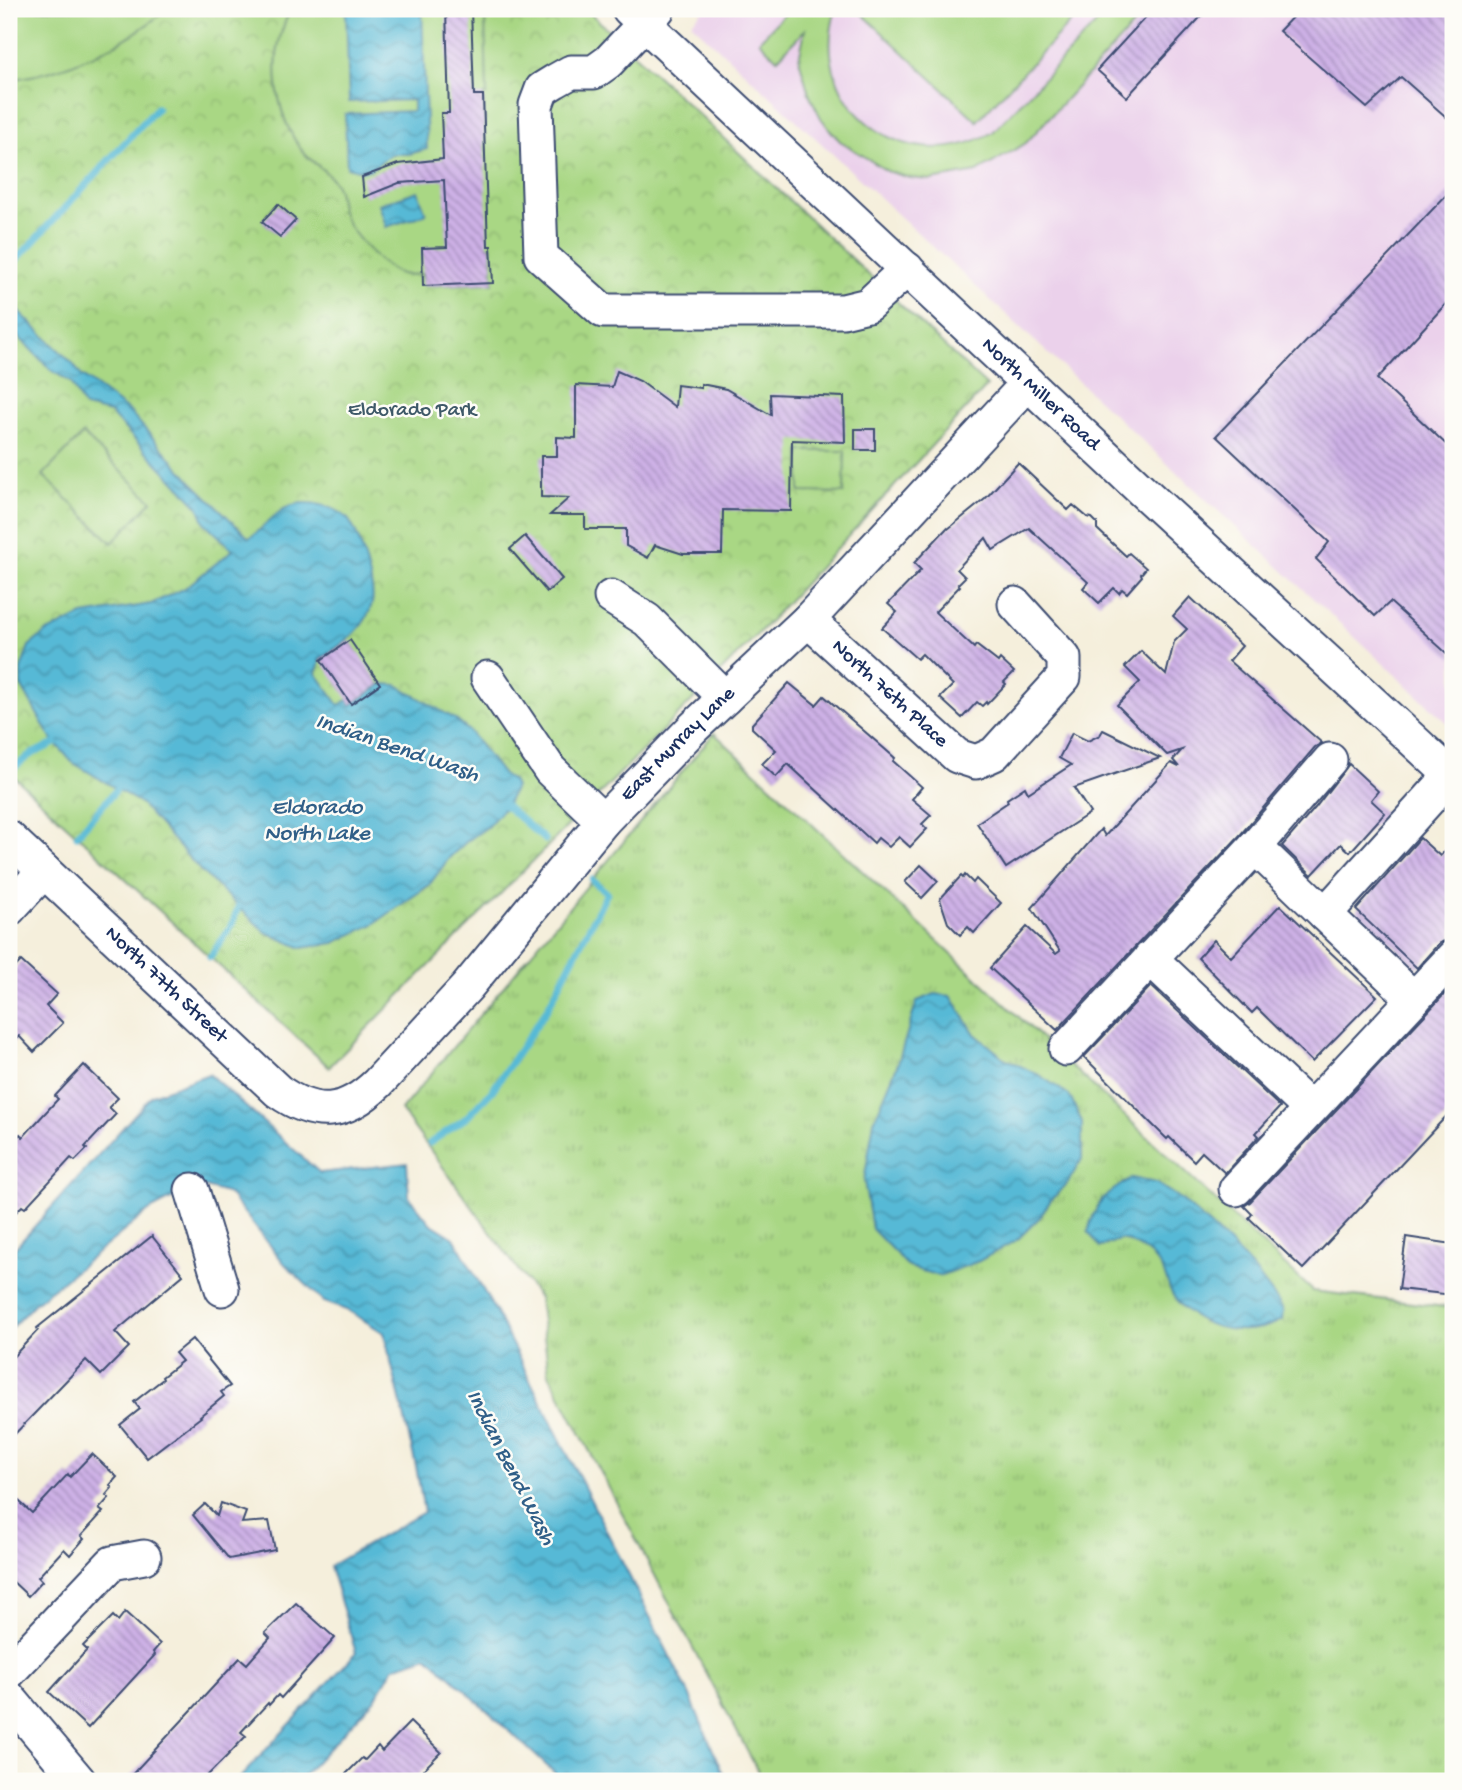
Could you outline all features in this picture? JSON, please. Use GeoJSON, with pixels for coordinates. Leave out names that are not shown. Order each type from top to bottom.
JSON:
{"type":"FeatureCollection","features":[{"type":"Feature","properties":{"kind":"street","name":"North Miller Road"},"geometry":{"type":"LineString","coordinates":[[644,14],[907,269],[1452,776]]}},
{"type":"Feature","properties":{"kind":"street"},"geometry":{"type":"LineString","coordinates":[[644,14],[608,62],[594,72],[571,72],[542,89],[536,105],[541,256],[603,311],[849,310],[868,304],[907,269]]}},
{"type":"Feature","properties":{"kind":"street","name":"East Murray Lane"},"geometry":{"type":"LineString","coordinates":[[336,1109],[363,1097],[405,1054],[484,967],[603,821],[674,746],[808,620],[1028,383]]}},
{"type":"Feature","properties":{"kind":"street"},"geometry":{"type":"LineString","coordinates":[[611,597],[647,620],[725,698]]}},
{"type":"Feature","properties":{"kind":"street","name":"North 76th Place"},"geometry":{"type":"LineString","coordinates":[[808,620],[957,756],[976,762],[994,754],[1064,677],[1064,658],[1015,604]]}},
{"type":"Feature","properties":{"kind":"street"},"geometry":{"type":"LineString","coordinates":[[488,678],[550,770],[603,821]]}},
{"type":"Feature","properties":{"kind":"street"},"geometry":{"type":"LineString","coordinates":[[1066,1049],[1255,847],[1330,760]]}},
{"type":"Feature","properties":{"kind":"street"},"geometry":{"type":"LineString","coordinates":[[1325,914],[1452,776]]}},
{"type":"Feature","properties":{"kind":"street","name":"North 77th Street"},"geometry":{"type":"LineString","coordinates":[[9,838],[278,1091],[309,1108],[336,1109]]}},
{"type":"Feature","properties":{"kind":"street"},"geometry":{"type":"LineString","coordinates":[[1255,847],[1414,999]]}},
{"type":"Feature","properties":{"kind":"street"},"geometry":{"type":"LineString","coordinates":[[9,909],[44,871]]}},
{"type":"Feature","properties":{"kind":"street"},"geometry":{"type":"LineString","coordinates":[[1236,1189],[1453,957]]}},
{"type":"Feature","properties":{"kind":"street"},"geometry":{"type":"LineString","coordinates":[[1150,958],[1309,1108]]}},
{"type":"Feature","properties":{"kind":"street"},"geometry":{"type":"LineString","coordinates":[[192,1190],[222,1289]]}},
{"type":"Feature","properties":{"kind":"street"},"geometry":{"type":"LineString","coordinates":[[9,1672],[112,1563],[144,1557]]}},
{"type":"Feature","properties":{"kind":"street"},"geometry":{"type":"LineString","coordinates":[[9,1698],[79,1781]]}},
{"type":"Feature","properties":{"kind":"shaded area"},"geometry":{"type":"Polygon","coordinates":[[[704,9],[1453,9],[1453,728],[691,23],[704,9]]]}},
{"type":"Feature","properties":{"kind":"green space","name":"Eldorado Park"},"geometry":{"type":"Polygon","coordinates":[[[9,9],[586,9],[987,386],[756,636],[329,1067],[9,772],[9,9]]]}},
{"type":"Feature","properties":{"kind":"green space"},"geometry":{"type":"Polygon","coordinates":[[[9,9],[167,9],[132,35],[73,64],[9,80],[9,9]]]}},
{"type":"Feature","properties":{"kind":"green space"},"geometry":{"type":"Polygon","coordinates":[[[291,9],[492,9],[492,18],[485,18],[487,95],[483,95],[484,128],[480,128],[480,246],[491,246],[493,283],[423,286],[422,274],[403,275],[393,270],[376,257],[351,229],[342,212],[336,186],[303,152],[285,119],[277,82],[277,63],[279,44],[291,9]]]}},
{"type":"Feature","properties":{"kind":"green space"},"geometry":{"type":"Polygon","coordinates":[[[789,9],[836,9],[831,44],[836,76],[850,104],[871,126],[897,141],[928,148],[960,145],[993,132],[1110,9],[1148,9],[1026,143],[977,172],[931,180],[910,178],[887,171],[840,141],[831,131],[809,94],[799,59],[805,30],[777,59],[759,41],[789,9]]]}},
{"type":"Feature","properties":{"kind":"green space"},"geometry":{"type":"Polygon","coordinates":[[[857,9],[1083,9],[977,121],[857,9]]]}},
{"type":"Feature","properties":{"kind":"green space"},"geometry":{"type":"Polygon","coordinates":[[[83,434],[152,501],[112,543],[43,475],[83,434]]]}},
{"type":"Feature","properties":{"kind":"green space"},"geometry":{"type":"Polygon","coordinates":[[[800,451],[845,451],[844,493],[800,492],[800,451]]]}},
{"type":"Feature","properties":{"kind":"green space"},"geometry":{"type":"Polygon","coordinates":[[[714,733],[1313,1291],[1453,1308],[1453,1781],[763,1781],[549,1374],[539,1298],[401,1110],[714,733]]]}},
{"type":"Feature","properties":{"kind":"water"},"geometry":{"type":"Polygon","coordinates":[[[346,9],[422,9],[427,149],[409,154],[391,154],[370,170],[362,171],[347,167],[345,114],[413,111],[413,100],[349,102],[346,9]]]}},
{"type":"Feature","properties":{"kind":"water"},"geometry":{"type":"Polygon","coordinates":[[[418,191],[426,214],[386,227],[379,204],[418,191]]]}},
{"type":"Feature","properties":{"kind":"water","name":"Eldorado North Lake"},"geometry":{"type":"Polygon","coordinates":[[[9,302],[81,375],[130,412],[191,481],[249,538],[277,514],[296,504],[322,505],[346,517],[356,533],[365,558],[373,595],[372,603],[358,630],[319,660],[316,673],[339,705],[347,700],[351,705],[382,684],[397,685],[455,719],[470,732],[503,775],[512,781],[515,787],[506,806],[487,827],[450,857],[429,885],[374,924],[334,943],[302,948],[265,932],[200,870],[140,803],[72,762],[50,737],[21,685],[21,669],[29,646],[45,633],[83,615],[151,604],[185,588],[233,550],[205,523],[198,506],[110,413],[84,407],[70,382],[51,370],[9,327],[9,302]]]}},
{"type":"Feature","properties":{"kind":"water"},"geometry":{"type":"Polygon","coordinates":[[[935,994],[951,996],[975,1034],[1004,1058],[1039,1075],[1069,1095],[1082,1122],[1082,1159],[1067,1184],[1051,1200],[1040,1217],[1018,1239],[979,1261],[939,1276],[909,1267],[872,1229],[864,1181],[874,1121],[897,1066],[917,1001],[935,994]]]}},
{"type":"Feature","properties":{"kind":"water"},"geometry":{"type":"Polygon","coordinates":[[[209,1074],[320,1173],[407,1163],[409,1197],[430,1223],[454,1238],[495,1311],[689,1694],[726,1781],[561,1781],[428,1656],[394,1667],[375,1699],[298,1781],[237,1781],[356,1653],[330,1566],[424,1512],[416,1466],[384,1333],[349,1311],[324,1302],[285,1264],[229,1194],[206,1187],[179,1195],[150,1210],[34,1304],[9,1330],[9,1255],[152,1095],[209,1074]]]}},
{"type":"Feature","properties":{"kind":"water"},"geometry":{"type":"Polygon","coordinates":[[[1132,1178],[1156,1183],[1182,1200],[1229,1243],[1277,1300],[1283,1310],[1282,1320],[1268,1326],[1239,1330],[1210,1324],[1184,1309],[1174,1297],[1158,1263],[1142,1249],[1121,1239],[1100,1247],[1088,1232],[1094,1213],[1108,1194],[1132,1178]]]}},
{"type":"Feature","properties":{"kind":"building"},"geometry":{"type":"Polygon","coordinates":[[[446,9],[471,9],[474,95],[483,95],[488,246],[491,246],[493,283],[423,286],[422,248],[447,247],[444,180],[399,183],[364,197],[362,177],[398,164],[443,159],[441,113],[449,113],[446,9]]]}},
{"type":"Feature","properties":{"kind":"building"},"geometry":{"type":"Polygon","coordinates":[[[1153,9],[1208,9],[1127,97],[1097,70],[1153,9]]]}},
{"type":"Feature","properties":{"kind":"building"},"geometry":{"type":"Polygon","coordinates":[[[1300,9],[1453,9],[1453,123],[1401,77],[1367,108],[1279,31],[1300,9]]]}},
{"type":"Feature","properties":{"kind":"building"},"geometry":{"type":"Polygon","coordinates":[[[1453,188],[1453,296],[1377,379],[1453,451],[1453,659],[1390,602],[1375,616],[1316,559],[1329,542],[1216,436],[1453,188]]]}},
{"type":"Feature","properties":{"kind":"building"},"geometry":{"type":"Polygon","coordinates":[[[278,204],[296,220],[280,237],[262,222],[278,204]]]}},
{"type":"Feature","properties":{"kind":"building"},"geometry":{"type":"Polygon","coordinates":[[[617,371],[640,381],[675,407],[677,385],[701,388],[701,384],[726,389],[771,415],[770,394],[844,397],[845,442],[792,440],[791,511],[723,510],[722,554],[683,554],[655,545],[648,558],[626,546],[626,529],[585,529],[585,515],[550,515],[569,498],[541,497],[541,456],[557,456],[557,437],[576,438],[576,385],[612,387],[617,371]]]}},
{"type":"Feature","properties":{"kind":"building"},"geometry":{"type":"Polygon","coordinates":[[[855,429],[875,429],[875,450],[855,450],[855,429]]]}},
{"type":"Feature","properties":{"kind":"building"},"geometry":{"type":"Polygon","coordinates":[[[1018,463],[1068,510],[1073,505],[1092,518],[1097,523],[1097,529],[1126,556],[1129,553],[1146,568],[1127,593],[1122,589],[1119,593],[1114,588],[1099,603],[1083,588],[1088,582],[1029,528],[993,550],[986,538],[957,569],[965,577],[935,612],[974,648],[976,645],[998,662],[1000,659],[1014,672],[987,704],[986,702],[982,706],[977,702],[962,718],[940,698],[953,685],[922,654],[917,659],[882,628],[897,612],[888,604],[921,570],[914,563],[947,528],[985,499],[1018,463]]]}},
{"type":"Feature","properties":{"kind":"building"},"geometry":{"type":"Polygon","coordinates":[[[525,536],[562,579],[547,592],[510,549],[525,536]]]}},
{"type":"Feature","properties":{"kind":"building"},"geometry":{"type":"Polygon","coordinates":[[[1190,597],[1242,646],[1229,661],[1322,743],[1315,747],[1241,834],[1057,1030],[990,968],[1027,927],[1056,954],[1060,951],[1032,908],[1101,829],[1105,836],[1171,763],[1179,767],[1173,760],[1182,750],[1167,755],[1117,705],[1140,682],[1125,667],[1141,651],[1166,675],[1174,642],[1187,629],[1173,616],[1190,597]]]}},
{"type":"Feature","properties":{"kind":"building"},"geometry":{"type":"Polygon","coordinates":[[[350,640],[380,684],[351,704],[321,660],[350,640]]]}},
{"type":"Feature","properties":{"kind":"building"},"geometry":{"type":"Polygon","coordinates":[[[789,683],[816,705],[824,696],[895,758],[893,761],[922,787],[912,799],[931,815],[922,824],[927,829],[910,847],[899,837],[889,847],[878,838],[874,843],[788,764],[776,777],[762,764],[776,750],[752,728],[752,724],[789,683]]]}},
{"type":"Feature","properties":{"kind":"building"},"geometry":{"type":"Polygon","coordinates":[[[1103,730],[1160,758],[1074,788],[1090,813],[1006,868],[977,823],[1025,787],[1028,793],[1071,765],[1059,758],[1072,733],[1088,741],[1100,735],[1103,730]]]}},
{"type":"Feature","properties":{"kind":"building"},"geometry":{"type":"Polygon","coordinates":[[[1349,764],[1378,791],[1371,800],[1385,813],[1350,852],[1341,844],[1312,875],[1282,846],[1349,764]]]}},
{"type":"Feature","properties":{"kind":"building"},"geometry":{"type":"Polygon","coordinates":[[[1420,838],[1440,856],[1453,843],[1453,938],[1439,943],[1417,968],[1356,910],[1420,838]]]}},
{"type":"Feature","properties":{"kind":"building"},"geometry":{"type":"Polygon","coordinates":[[[921,865],[938,881],[922,898],[905,882],[921,865]]]}},
{"type":"Feature","properties":{"kind":"building"},"geometry":{"type":"Polygon","coordinates":[[[965,875],[973,883],[976,879],[1001,903],[974,933],[968,927],[960,935],[948,923],[940,899],[965,875]]]}},
{"type":"Feature","properties":{"kind":"building"},"geometry":{"type":"Polygon","coordinates":[[[1280,905],[1377,996],[1312,1062],[1257,1008],[1252,1013],[1198,958],[1214,940],[1231,957],[1280,905]]]}},
{"type":"Feature","properties":{"kind":"building"},"geometry":{"type":"Polygon","coordinates":[[[21,961],[57,994],[46,1006],[63,1023],[34,1052],[19,1036],[9,1047],[9,974],[21,961]]]}},
{"type":"Feature","properties":{"kind":"building"},"geometry":{"type":"Polygon","coordinates":[[[1453,985],[1453,1109],[1303,1269],[1249,1218],[1252,1214],[1244,1206],[1453,985]]]}},
{"type":"Feature","properties":{"kind":"building"},"geometry":{"type":"Polygon","coordinates":[[[1151,986],[1280,1107],[1256,1133],[1259,1136],[1225,1173],[1202,1152],[1194,1161],[1169,1137],[1167,1139],[1084,1057],[1151,986]]]}},
{"type":"Feature","properties":{"kind":"building"},"geometry":{"type":"Polygon","coordinates":[[[84,1065],[118,1098],[109,1107],[116,1114],[75,1161],[71,1158],[25,1208],[22,1206],[9,1219],[9,1146],[20,1134],[23,1137],[58,1099],[55,1096],[84,1065]]]}},
{"type":"Feature","properties":{"kind":"building"},"geometry":{"type":"Polygon","coordinates":[[[152,1236],[183,1275],[115,1332],[129,1347],[101,1375],[86,1360],[9,1440],[9,1361],[37,1328],[152,1236]]]}},
{"type":"Feature","properties":{"kind":"building"},"geometry":{"type":"Polygon","coordinates":[[[1406,1237],[1453,1244],[1453,1295],[1399,1289],[1406,1237]]]}},
{"type":"Feature","properties":{"kind":"building"},"geometry":{"type":"Polygon","coordinates":[[[192,1339],[230,1386],[221,1392],[224,1396],[201,1417],[147,1458],[120,1425],[140,1409],[134,1402],[182,1361],[175,1353],[192,1339]]]}},
{"type":"Feature","properties":{"kind":"building"},"geometry":{"type":"Polygon","coordinates":[[[92,1454],[117,1477],[106,1495],[109,1498],[99,1509],[103,1512],[81,1536],[84,1539],[70,1555],[64,1549],[38,1577],[42,1581],[28,1596],[9,1578],[9,1492],[32,1513],[68,1474],[70,1477],[92,1454]]]}},
{"type":"Feature","properties":{"kind":"building"},"geometry":{"type":"Polygon","coordinates":[[[221,1503],[246,1512],[242,1523],[269,1521],[275,1550],[229,1559],[193,1515],[205,1504],[217,1516],[221,1503]]]}},
{"type":"Feature","properties":{"kind":"building"},"geometry":{"type":"Polygon","coordinates":[[[296,1603],[335,1638],[281,1698],[278,1695],[269,1705],[268,1703],[241,1732],[246,1736],[227,1756],[202,1781],[126,1781],[240,1658],[247,1664],[270,1638],[265,1633],[296,1603]]]}},
{"type":"Feature","properties":{"kind":"building"},"geometry":{"type":"Polygon","coordinates":[[[125,1612],[160,1644],[153,1652],[155,1655],[88,1728],[49,1692],[87,1650],[83,1646],[113,1616],[118,1621],[125,1612]]]}},
{"type":"Feature","properties":{"kind":"building"},"geometry":{"type":"Polygon","coordinates":[[[410,1722],[441,1752],[412,1781],[339,1781],[378,1746],[382,1751],[410,1722]]]}},
{"type":"Feature","properties":{"kind":"waterway"},"geometry":{"type":"LineString","coordinates":[[9,268],[157,108]]}},
{"type":"Feature","properties":{"kind":"waterway"},"geometry":{"type":"LineString","coordinates":[[10,771],[30,755],[55,743]]}},
{"type":"Feature","properties":{"kind":"waterway"},"geometry":{"type":"LineString","coordinates":[[77,835],[116,790]]}},
{"type":"Feature","properties":{"kind":"waterway","name":"Indian Bend Wash"},"geometry":{"type":"LineString","coordinates":[[500,804],[506,806],[545,840]]}},
{"type":"Feature","properties":{"kind":"waterway","name":"Indian Bend Wash"},"geometry":{"type":"LineString","coordinates":[[430,1143],[466,1118],[492,1091],[547,1009],[607,893],[592,880]]}},
{"type":"Feature","properties":{"kind":"waterway"},"geometry":{"type":"LineString","coordinates":[[210,957],[232,925],[238,907]]}}]}
